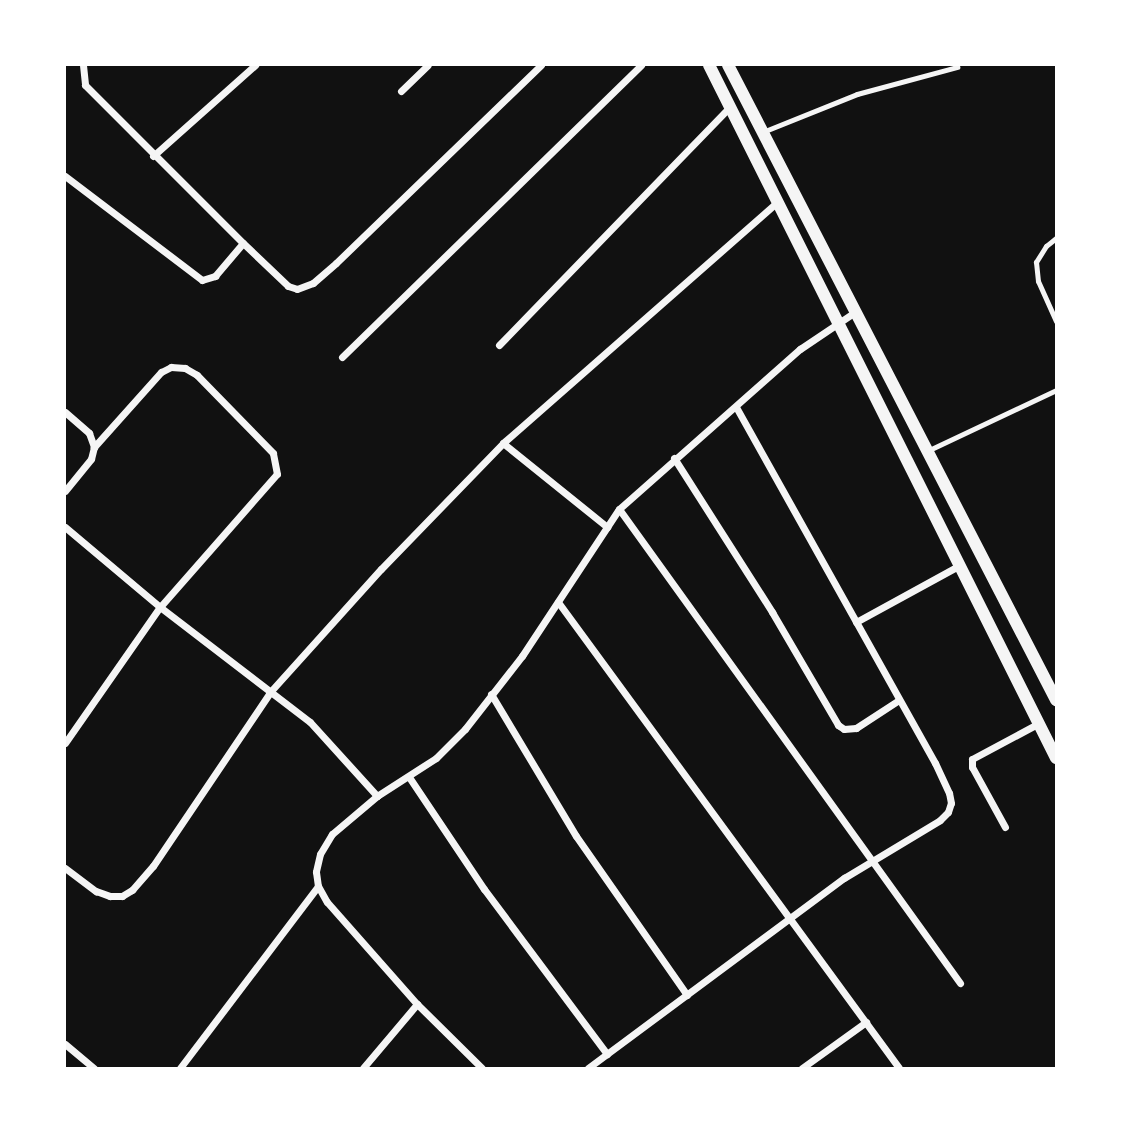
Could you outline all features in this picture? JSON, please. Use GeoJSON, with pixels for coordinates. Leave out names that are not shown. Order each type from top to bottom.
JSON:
{"type":"FeatureCollection","features":[{"type":"Feature","properties":{"kind":"street"},"geometry":{"type":"LineString","coordinates":[[83,65],[85,85],[153,156],[288,286],[305,288],[541,65]]}},
{"type":"Feature","properties":{"kind":"street"},"geometry":{"type":"LineString","coordinates":[[153,156],[255,65]]}},
{"type":"Feature","properties":{"kind":"street"},"geometry":{"type":"LineString","coordinates":[[401,91],[428,65]]}},
{"type":"Feature","properties":{"kind":"street"},"geometry":{"type":"LineString","coordinates":[[342,357],[641,65]]}},
{"type":"Feature","properties":{"kind":"street"},"geometry":{"type":"LineString","coordinates":[[709,65],[1056,758]]}},
{"type":"Feature","properties":{"kind":"street"},"geometry":{"type":"LineString","coordinates":[[727,65],[1056,701]]}},
{"type":"Feature","properties":{"kind":"street"},"geometry":{"type":"LineString","coordinates":[[499,345],[730,107]]}},
{"type":"Feature","properties":{"kind":"street"},"geometry":{"type":"LineString","coordinates":[[65,176],[202,280],[215,276],[243,243]]}},
{"type":"Feature","properties":{"kind":"street"},"geometry":{"type":"LineString","coordinates":[[65,868],[96,891],[110,896],[122,896],[132,890],[153,866],[271,691],[381,569],[503,443],[778,201]]}},
{"type":"Feature","properties":{"kind":"street"},"geometry":{"type":"LineString","coordinates":[[482,1068],[417,1004],[327,902],[318,886],[316,872],[320,854],[332,834],[377,796],[409,778],[455,738],[522,656],[619,509],[800,349],[855,312]]}},
{"type":"Feature","properties":{"kind":"street"},"geometry":{"type":"LineString","coordinates":[[65,491],[91,458],[94,447],[161,372],[172,367],[185,368],[197,376],[273,453],[276,474],[272,484],[160,607],[65,743]]}},
{"type":"Feature","properties":{"kind":"street"},"geometry":{"type":"LineString","coordinates":[[588,1068],[817,897],[940,820],[948,812],[951,803],[940,773],[736,407]]}},
{"type":"Feature","properties":{"kind":"street"},"geometry":{"type":"LineString","coordinates":[[65,412],[89,433],[94,447]]}},
{"type":"Feature","properties":{"kind":"street"},"geometry":{"type":"LineString","coordinates":[[503,443],[607,527]]}},
{"type":"Feature","properties":{"kind":"street"},"geometry":{"type":"LineString","coordinates":[[674,458],[772,612],[838,725],[844,729],[856,727],[899,700]]}},
{"type":"Feature","properties":{"kind":"street"},"geometry":{"type":"LineString","coordinates":[[619,509],[960,983]]}},
{"type":"Feature","properties":{"kind":"street"},"geometry":{"type":"LineString","coordinates":[[65,527],[160,607],[310,722],[377,796]]}},
{"type":"Feature","properties":{"kind":"street"},"geometry":{"type":"LineString","coordinates":[[856,622],[960,565]]}},
{"type":"Feature","properties":{"kind":"street"},"geometry":{"type":"LineString","coordinates":[[558,602],[899,1068]]}},
{"type":"Feature","properties":{"kind":"street"},"geometry":{"type":"LineString","coordinates":[[491,694],[576,836],[687,995]]}},
{"type":"Feature","properties":{"kind":"street"},"geometry":{"type":"LineString","coordinates":[[1005,827],[972,767],[972,759],[1039,723]]}},
{"type":"Feature","properties":{"kind":"street"},"geometry":{"type":"LineString","coordinates":[[409,778],[478,880],[607,1054]]}},
{"type":"Feature","properties":{"kind":"street"},"geometry":{"type":"LineString","coordinates":[[180,1068],[318,886]]}},
{"type":"Feature","properties":{"kind":"street"},"geometry":{"type":"LineString","coordinates":[[363,1068],[417,1004]]}},
{"type":"Feature","properties":{"kind":"street"},"geometry":{"type":"LineString","coordinates":[[802,1068],[866,1023]]}},
{"type":"Feature","properties":{"kind":"street"},"geometry":{"type":"LineString","coordinates":[[65,1044],[94,1068]]}},
{"type":"Feature","properties":{"kind":"lane"},"geometry":{"type":"LineString","coordinates":[[762,132],[857,94],[957,67]]}},
{"type":"Feature","properties":{"kind":"lane"},"geometry":{"type":"LineString","coordinates":[[1056,238],[1045,246],[1037,261],[1038,281],[1056,321]]}},
{"type":"Feature","properties":{"kind":"lane"},"geometry":{"type":"LineString","coordinates":[[928,452],[1056,390]]}}]}
